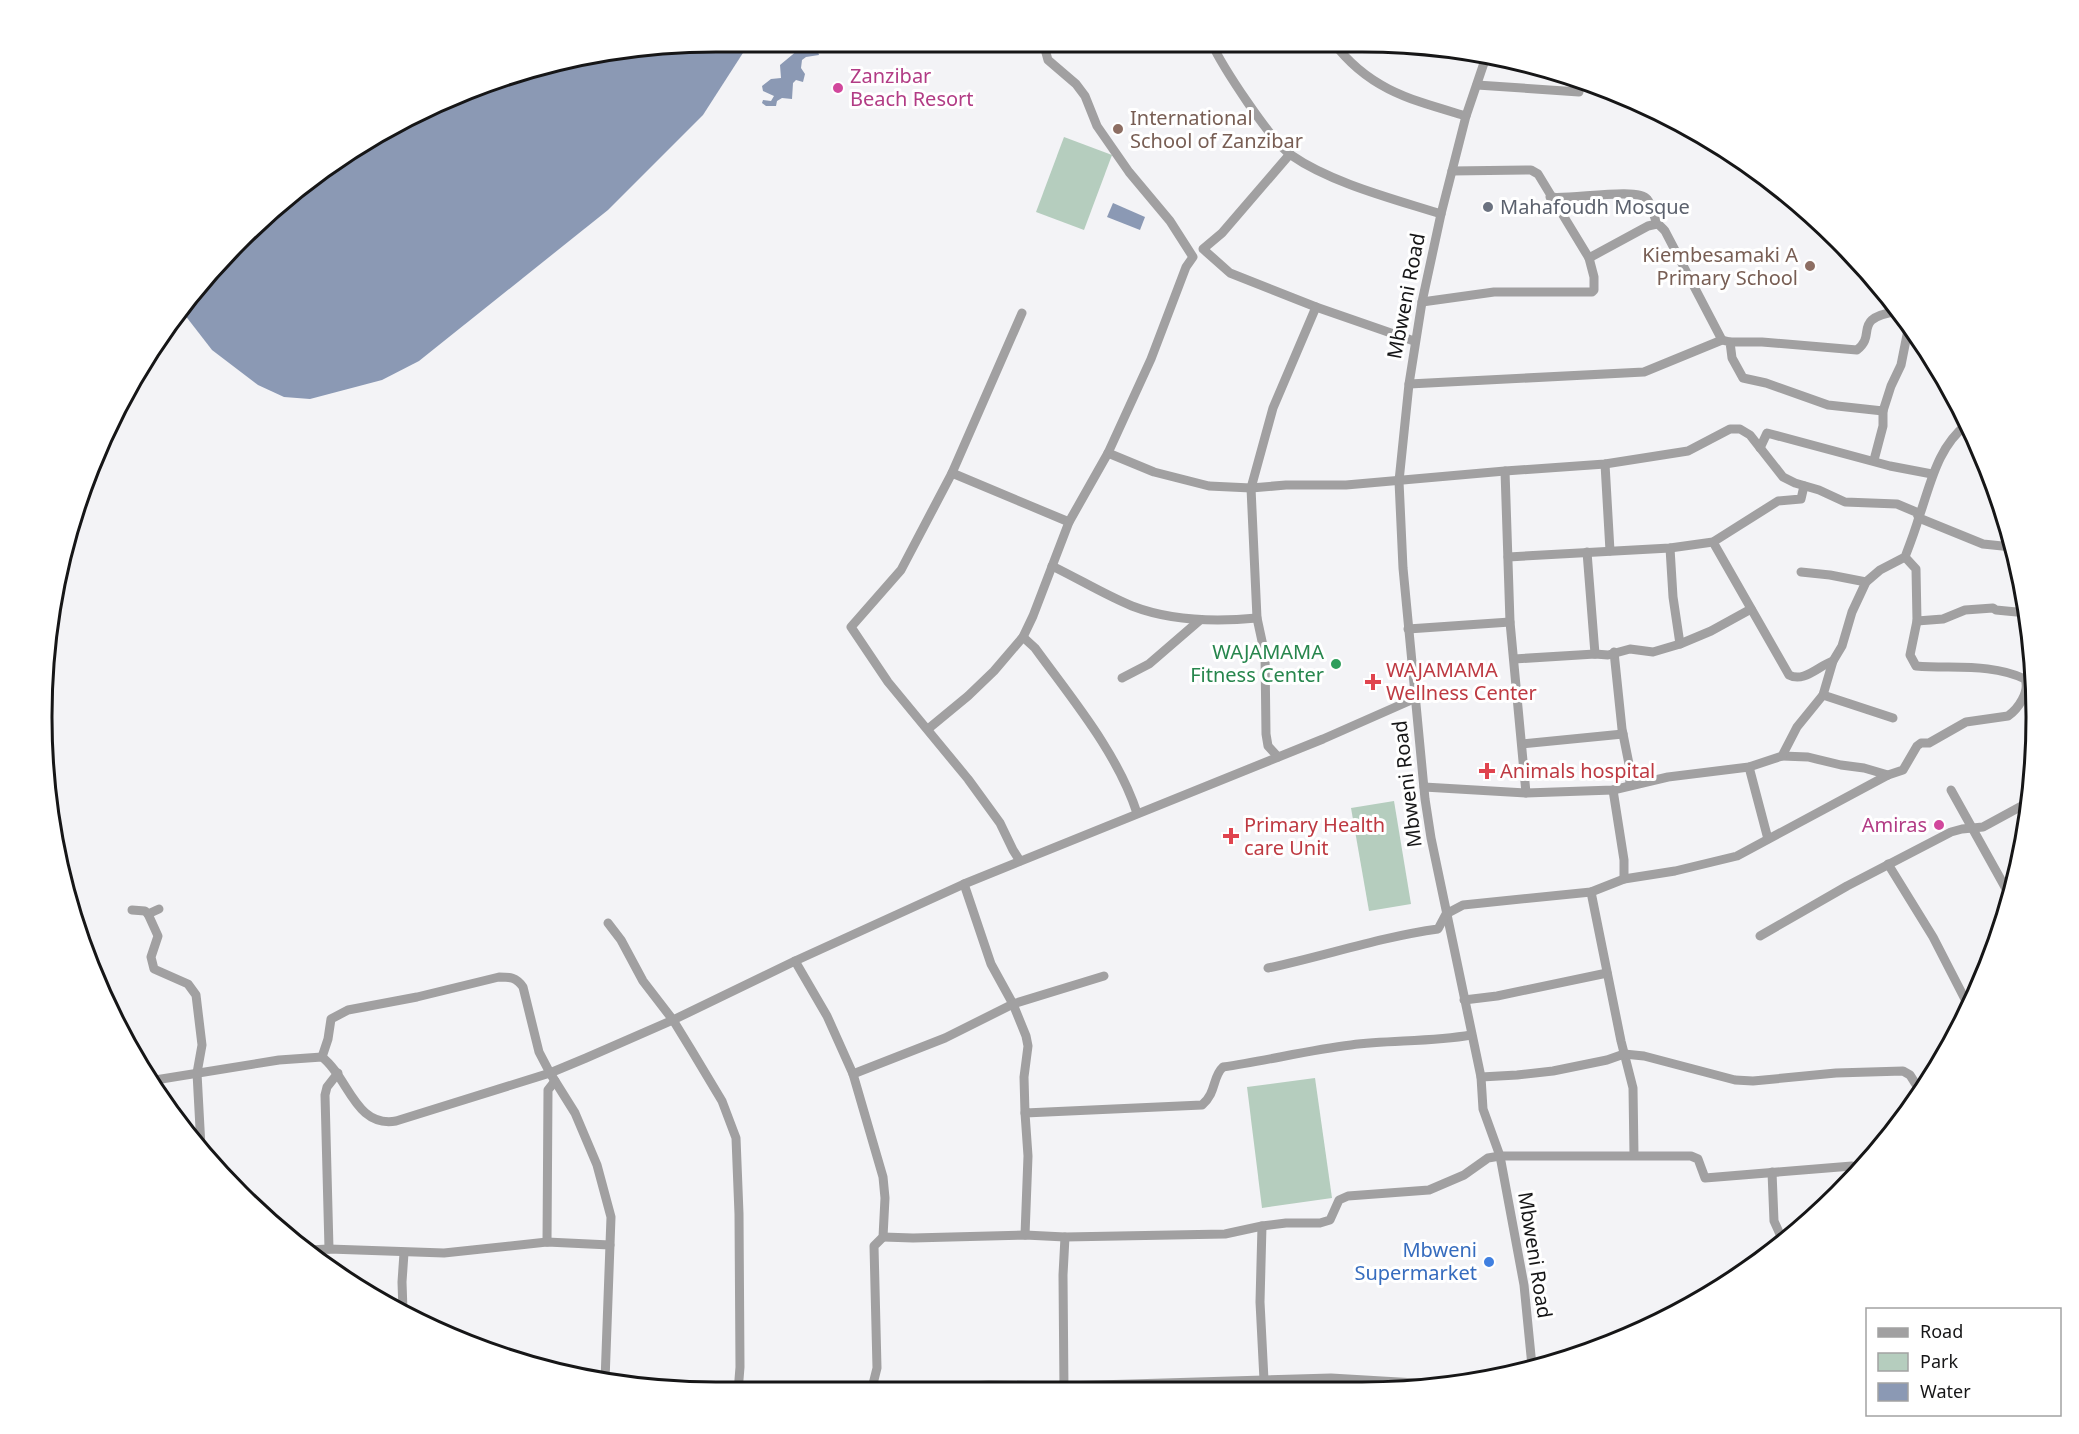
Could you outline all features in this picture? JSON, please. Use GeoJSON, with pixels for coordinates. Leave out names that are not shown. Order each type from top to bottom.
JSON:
{"type":"FeatureCollection","features":[{"type":"Feature","properties":{"kind":"street"},"geometry":{"type":"LineString","coordinates":[[1046,52],[1048,60],[1076,84],[1085,96],[1097,126],[1130,172],[1170,220],[1193,257]]}},
{"type":"Feature","properties":{"kind":"street"},"geometry":{"type":"LineString","coordinates":[[1217,52],[1243,95],[1274,137],[1290,154],[1329,175],[1374,193],[1441,214]]}},
{"type":"Feature","properties":{"kind":"street"},"geometry":{"type":"LineString","coordinates":[[1341,52],[1375,82],[1407,99],[1466,116]]}},
{"type":"Feature","properties":{"kind":"street","name":"Mbweni Road"},"geometry":{"type":"LineString","coordinates":[[1484,64],[1466,116],[1441,214],[1414,341],[1399,482],[1408,629],[1431,838],[1481,1077],[1483,1109],[1500,1156],[1524,1285],[1531,1360]]}},
{"type":"Feature","properties":{"kind":"street"},"geometry":{"type":"LineString","coordinates":[[1477,85],[1579,92]]}},
{"type":"Feature","properties":{"kind":"street"},"geometry":{"type":"LineString","coordinates":[[928,729],[994,671],[1023,637],[1069,522],[1108,453],[1151,359],[1186,267],[1193,257],[1222,233],[1290,154]]}},
{"type":"Feature","properties":{"kind":"street"},"geometry":{"type":"LineString","coordinates":[[1422,302],[1494,292],[1592,292],[1594,290],[1594,277],[1589,258],[1538,174],[1531,170],[1452,171]]}},
{"type":"Feature","properties":{"kind":"street"},"geometry":{"type":"LineString","coordinates":[[1550,197],[1570,199],[1603,194],[1640,195],[1648,200],[1657,224],[1665,231],[1726,341],[1743,378],[1766,383],[1828,405],[1883,411]]}},
{"type":"Feature","properties":{"kind":"street"},"geometry":{"type":"LineString","coordinates":[[1589,258],[1648,226],[1657,224]]}},
{"type":"Feature","properties":{"kind":"street"},"geometry":{"type":"LineString","coordinates":[[1203,249],[1230,273],[1316,307],[1414,341]]}},
{"type":"Feature","properties":{"kind":"street"},"geometry":{"type":"LineString","coordinates":[[1278,757],[1268,746],[1266,734],[1265,655],[1257,618],[1251,488],[1273,408],[1316,307]]}},
{"type":"Feature","properties":{"kind":"street"},"geometry":{"type":"LineString","coordinates":[[1020,861],[1000,823],[928,729],[888,682],[851,627],[902,570],[952,474],[1022,313]]}},
{"type":"Feature","properties":{"kind":"street"},"geometry":{"type":"LineString","coordinates":[[1409,384],[1644,372],[1726,341],[1857,350],[1863,344],[1872,318],[1890,313]]}},
{"type":"Feature","properties":{"kind":"street"},"geometry":{"type":"LineString","coordinates":[[1874,460],[1883,426],[1883,411],[1901,365],[1907,337]]}},
{"type":"Feature","properties":{"kind":"street"},"geometry":{"type":"LineString","coordinates":[[1108,453],[1154,471],[1209,486],[1251,488],[1286,485],[1346,485],[1605,464],[1688,451],[1730,429],[1740,429],[1750,435],[1783,477],[1845,502],[1897,504],[1916,512],[1919,518],[1983,544],[2004,546]]}},
{"type":"Feature","properties":{"kind":"street"},"geometry":{"type":"LineString","coordinates":[[1782,756],[1797,727],[1823,695],[1833,661],[1842,646],[1852,612],[1866,582],[1880,570],[1905,557],[1932,474],[1946,445],[1961,430]]}},
{"type":"Feature","properties":{"kind":"street"},"geometry":{"type":"LineString","coordinates":[[1760,448],[1767,433],[1890,466],[1932,474]]}},
{"type":"Feature","properties":{"kind":"street"},"geometry":{"type":"LineString","coordinates":[[1605,464],[1610,551]]}},
{"type":"Feature","properties":{"kind":"street"},"geometry":{"type":"LineString","coordinates":[[1505,471],[1510,622],[1526,793]]}},
{"type":"Feature","properties":{"kind":"street"},"geometry":{"type":"LineString","coordinates":[[952,474],[1069,522]]}},
{"type":"Feature","properties":{"kind":"street"},"geometry":{"type":"LineString","coordinates":[[1508,557],[1670,548],[1713,542],[1778,501],[1801,499],[1804,486]]}},
{"type":"Feature","properties":{"kind":"street"},"geometry":{"type":"LineString","coordinates":[[1713,542],[1789,675],[1795,678],[1804,676],[1833,661]]}},
{"type":"Feature","properties":{"kind":"street"},"geometry":{"type":"LineString","coordinates":[[1670,548],[1673,597],[1680,644]]}},
{"type":"Feature","properties":{"kind":"street"},"geometry":{"type":"LineString","coordinates":[[1587,552],[1595,654]]}},
{"type":"Feature","properties":{"kind":"street"},"geometry":{"type":"LineString","coordinates":[[1905,557],[1916,569],[1917,621],[1910,655],[1916,666],[1962,669],[1975,666],[2012,673],[2025,679]]}},
{"type":"Feature","properties":{"kind":"street"},"geometry":{"type":"LineString","coordinates":[[1052,566],[1132,606],[1180,618],[1200,620],[1257,618]]}},
{"type":"Feature","properties":{"kind":"street"},"geometry":{"type":"LineString","coordinates":[[1801,572],[1866,582]]}},
{"type":"Feature","properties":{"kind":"street"},"geometry":{"type":"LineString","coordinates":[[1917,621],[1943,619],[1965,610],[1979,608],[2018,612]]}},
{"type":"Feature","properties":{"kind":"street"},"geometry":{"type":"LineString","coordinates":[[1514,659],[1608,655],[1630,649],[1653,652],[1711,631],[1751,609]]}},
{"type":"Feature","properties":{"kind":"street"},"geometry":{"type":"LineString","coordinates":[[1122,678],[1149,664],[1200,620]]}},
{"type":"Feature","properties":{"kind":"street"},"geometry":{"type":"LineString","coordinates":[[1408,629],[1510,622]]}},
{"type":"Feature","properties":{"kind":"street"},"geometry":{"type":"LineString","coordinates":[[1023,637],[1035,648],[1106,749],[1130,791],[1137,813]]}},
{"type":"Feature","properties":{"kind":"street"},"geometry":{"type":"LineString","coordinates":[[1614,652],[1630,785]]}},
{"type":"Feature","properties":{"kind":"street"},"geometry":{"type":"LineString","coordinates":[[1268,968],[1320,957],[1407,933],[1438,929],[1446,914],[1463,905],[1591,892],[1624,879],[1675,871],[1737,856],[1903,770],[1921,743],[1929,743],[1966,722],[2008,716],[2024,695],[2025,690]]}},
{"type":"Feature","properties":{"kind":"street"},"geometry":{"type":"LineString","coordinates":[[1823,695],[1893,718]]}},
{"type":"Feature","properties":{"kind":"street"},"geometry":{"type":"LineString","coordinates":[[160,1079],[279,1060],[322,1057],[338,1073],[365,1114],[374,1120],[388,1122],[552,1077],[795,961],[964,884],[1374,718],[1416,698]]}},
{"type":"Feature","properties":{"kind":"street"},"geometry":{"type":"LineString","coordinates":[[1522,744],[1623,734]]}},
{"type":"Feature","properties":{"kind":"street"},"geometry":{"type":"LineString","coordinates":[[1424,787],[1526,793],[1613,790],[1668,777],[1749,767],[1782,756],[1808,757],[1864,768],[1888,776]]}},
{"type":"Feature","properties":{"kind":"street"},"geometry":{"type":"LineString","coordinates":[[1749,767],[1768,839]]}},
{"type":"Feature","properties":{"kind":"street"},"geometry":{"type":"LineString","coordinates":[[1613,790],[1624,860],[1624,879]]}},
{"type":"Feature","properties":{"kind":"street"},"geometry":{"type":"LineString","coordinates":[[1951,790],[2005,887]]}},
{"type":"Feature","properties":{"kind":"street"},"geometry":{"type":"LineString","coordinates":[[1760,936],[1847,886],[1951,832],[1983,827],[2021,807]]}},
{"type":"Feature","properties":{"kind":"street"},"geometry":{"type":"LineString","coordinates":[[1888,864],[1933,937],[1964,997]]}},
{"type":"Feature","properties":{"kind":"street"},"geometry":{"type":"LineString","coordinates":[[964,884],[991,963],[1013,1004],[1028,1046],[1024,1077],[1028,1156],[1025,1235]]}},
{"type":"Feature","properties":{"kind":"street"},"geometry":{"type":"LineString","coordinates":[[1591,892],[1606,973],[1633,1088],[1634,1155]]}},
{"type":"Feature","properties":{"kind":"street"},"geometry":{"type":"LineString","coordinates":[[148,914],[159,909]]}},
{"type":"Feature","properties":{"kind":"street"},"geometry":{"type":"LineString","coordinates":[[132,910],[145,911],[158,936],[151,957],[154,969],[188,984],[196,994],[202,1045],[197,1073],[200,1135]]}},
{"type":"Feature","properties":{"kind":"street"},"geometry":{"type":"LineString","coordinates":[[608,922],[644,981],[673,1020],[722,1101],[736,1138],[740,1214],[739,1382]]}},
{"type":"Feature","properties":{"kind":"street"},"geometry":{"type":"LineString","coordinates":[[795,961],[827,1016],[853,1074],[883,1177],[885,1198],[883,1237],[874,1246],[877,1368],[874,1382]]}},
{"type":"Feature","properties":{"kind":"street"},"geometry":{"type":"LineString","coordinates":[[1464,1000],[1497,996],[1606,973]]}},
{"type":"Feature","properties":{"kind":"street"},"geometry":{"type":"LineString","coordinates":[[853,1074],[945,1038],[1013,1004],[1104,976]]}},
{"type":"Feature","properties":{"kind":"street"},"geometry":{"type":"LineString","coordinates":[[322,1057],[328,1040],[331,1019],[342,1012],[417,997],[479,981],[510,977],[517,980],[522,987],[539,1052],[575,1113],[597,1165],[611,1216],[605,1372]]}},
{"type":"Feature","properties":{"kind":"street"},"geometry":{"type":"LineString","coordinates":[[1025,1113],[1202,1106],[1211,1098],[1217,1072],[1223,1067],[1347,1045],[1408,1042],[1471,1035]]}},
{"type":"Feature","properties":{"kind":"street"},"geometry":{"type":"LineString","coordinates":[[1481,1077],[1553,1071],[1607,1060],[1624,1054],[1644,1056],[1736,1080],[1754,1081],[1822,1073],[1903,1071],[1910,1075],[1916,1084]]}},
{"type":"Feature","properties":{"kind":"street"},"geometry":{"type":"LineString","coordinates":[[329,1249],[325,1095],[327,1087],[338,1073]]}},
{"type":"Feature","properties":{"kind":"street"},"geometry":{"type":"LineString","coordinates":[[547,1242],[550,1145],[548,1090],[552,1077]]}},
{"type":"Feature","properties":{"kind":"street"},"geometry":{"type":"LineString","coordinates":[[883,1237],[1225,1234],[1286,1223],[1320,1223],[1330,1220],[1339,1200],[1348,1196],[1429,1190],[1464,1175],[1488,1158],[1500,1156],[1692,1156],[1698,1160],[1706,1178],[1852,1166]]}},
{"type":"Feature","properties":{"kind":"street"},"geometry":{"type":"LineString","coordinates":[[1772,1173],[1774,1221],[1780,1233]]}},
{"type":"Feature","properties":{"kind":"street"},"geometry":{"type":"LineString","coordinates":[[1262,1226],[1260,1302],[1264,1380]]}},
{"type":"Feature","properties":{"kind":"street"},"geometry":{"type":"LineString","coordinates":[[1064,1382],[1065,1237]]}},
{"type":"Feature","properties":{"kind":"street"},"geometry":{"type":"LineString","coordinates":[[320,1249],[444,1253],[547,1242],[610,1245]]}},
{"type":"Feature","properties":{"kind":"street"},"geometry":{"type":"LineString","coordinates":[[403,1302],[404,1253]]}},
{"type":"Feature","properties":{"kind":"street"},"geometry":{"type":"LineString","coordinates":[[1254,1382],[1331,1378],[1373,1381]]}},
{"type":"Feature","properties":{"kind":"green space"},"geometry":{"type":"Polygon","coordinates":[[[1064,137],[1112,155],[1084,230],[1036,212],[1064,137]]]}},
{"type":"Feature","properties":{"kind":"green space"},"geometry":{"type":"Polygon","coordinates":[[[1394,801],[1411,904],[1369,911],[1351,808],[1394,801]]]}},
{"type":"Feature","properties":{"kind":"green space"},"geometry":{"type":"Polygon","coordinates":[[[1315,1078],[1332,1198],[1262,1208],[1247,1087],[1315,1078]]]}},
{"type":"Feature","properties":{"kind":"water"},"geometry":{"type":"Polygon","coordinates":[[[744,52],[703,115],[608,210],[419,361],[382,380],[310,399],[284,397],[258,385],[212,350],[186,317],[217,279],[279,217],[312,190],[348,164],[385,142],[463,103],[545,75],[630,58],[744,52]]]}},
{"type":"Feature","properties":{"kind":"water"},"geometry":{"type":"Polygon","coordinates":[[[796,52],[818,52],[819,55],[802,60],[801,68],[805,74],[803,82],[796,80],[793,83],[792,99],[782,98],[777,101],[776,106],[766,106],[762,103],[763,100],[771,101],[774,96],[763,91],[762,86],[771,79],[781,78],[780,65],[796,52]]]}},
{"type":"Feature","properties":{"kind":"water"},"geometry":{"type":"Polygon","coordinates":[[[1113,203],[1145,217],[1140,230],[1107,217],[1113,203]]]}},
{"type":"Feature","properties":{"kind":"place","name":"Zanzibar Beach Resort"},"geometry":{"type":"Point","coordinates":[838,88]}},
{"type":"Feature","properties":{"kind":"place","name":"International School of Zanzibar"},"geometry":{"type":"Point","coordinates":[1118,129]}},
{"type":"Feature","properties":{"kind":"place","name":"Mahafoudh Mosque"},"geometry":{"type":"Point","coordinates":[1488,207]}},
{"type":"Feature","properties":{"kind":"place","name":"Kiembesamaki A Primary School"},"geometry":{"type":"Point","coordinates":[1810,266]}},
{"type":"Feature","properties":{"kind":"place","name":"WAJAMAMA Fitness Center"},"geometry":{"type":"Point","coordinates":[1336,664]}},
{"type":"Feature","properties":{"kind":"place","name":"WAJAMAMA Wellness Center"},"geometry":{"type":"Point","coordinates":[1373,682]}},
{"type":"Feature","properties":{"kind":"place","name":"Animals hospital"},"geometry":{"type":"Point","coordinates":[1487,771]}},
{"type":"Feature","properties":{"kind":"place","name":"Amiras"},"geometry":{"type":"Point","coordinates":[1939,825]}},
{"type":"Feature","properties":{"kind":"place","name":"Primary Health care Unit"},"geometry":{"type":"Point","coordinates":[1231,836]}},
{"type":"Feature","properties":{"kind":"place","name":"Mbweni Supermarket"},"geometry":{"type":"Point","coordinates":[1489,1262]}}]}
